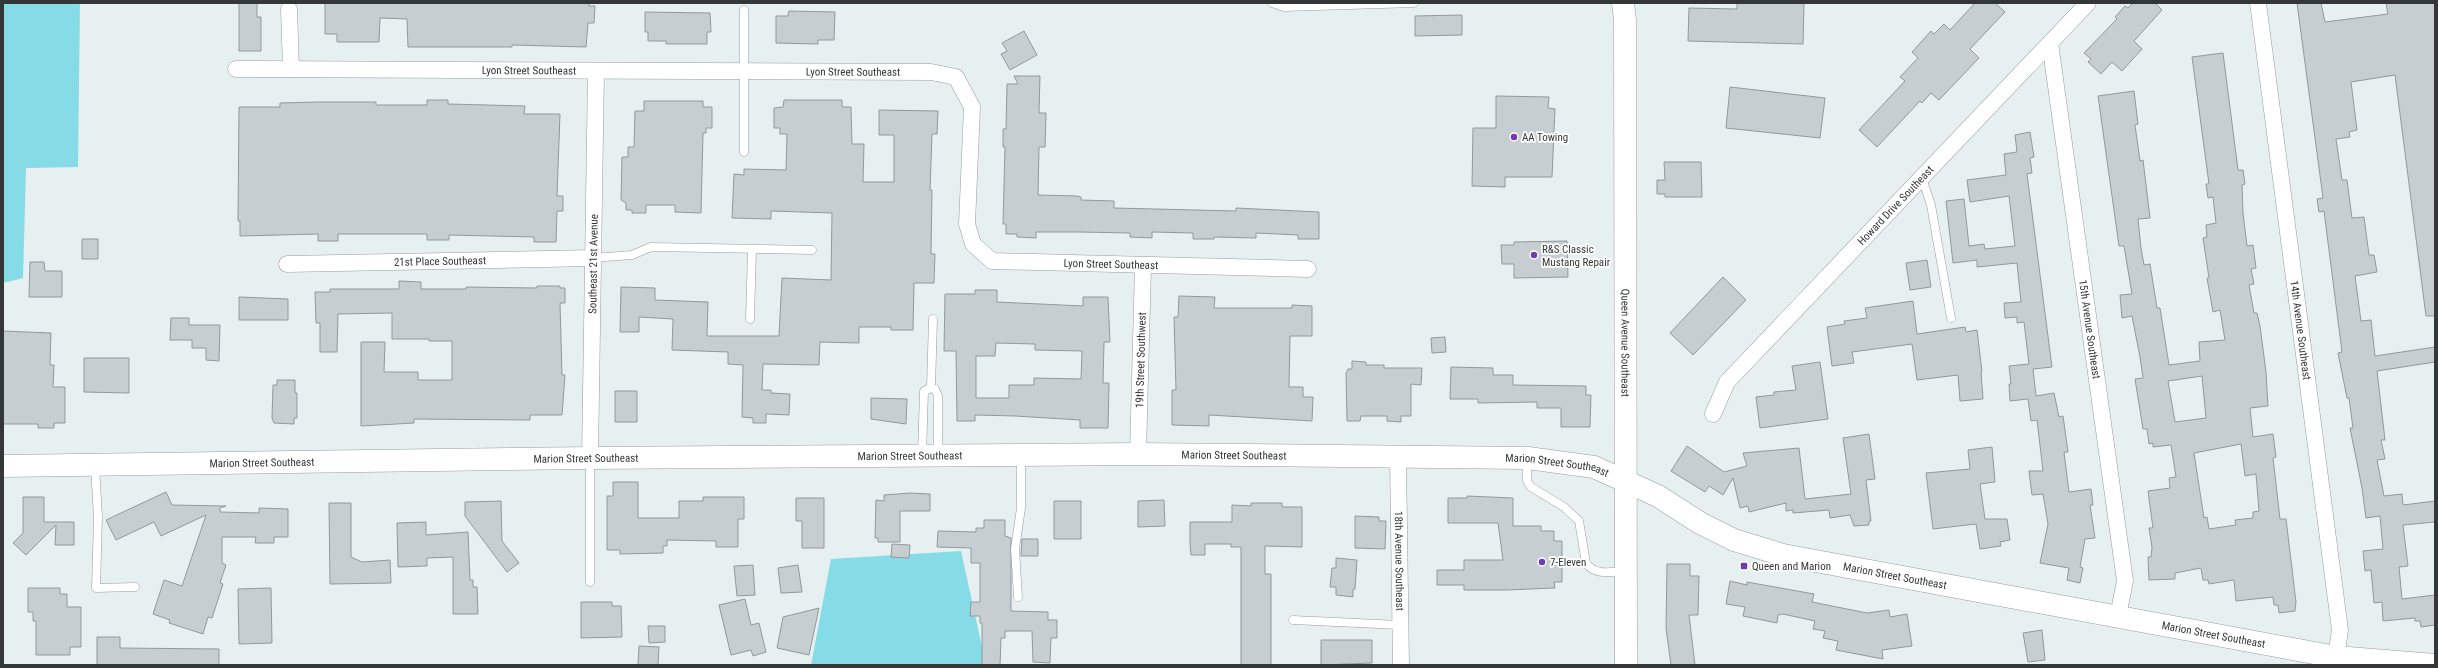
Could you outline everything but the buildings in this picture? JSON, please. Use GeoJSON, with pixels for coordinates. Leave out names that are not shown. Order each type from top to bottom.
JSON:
{"type":"FeatureCollection","features":[{"type":"Feature","properties":{"kind":"street","name":"Howard Drive Southeast"},"geometry":{"type":"LineString","coordinates":[[1713,414],[1727,382],[2088,3]]}},
{"type":"Feature","properties":{"kind":"street","name":"14th Avenue Southeast"},"geometry":{"type":"LineString","coordinates":[[2258,3],[2340,630],[2336,657]]}},
{"type":"Feature","properties":{"kind":"street"},"geometry":{"type":"LineString","coordinates":[[289,9],[291,69]]}},
{"type":"Feature","properties":{"kind":"street","name":"Queen Avenue Southeast"},"geometry":{"type":"LineString","coordinates":[[1624,12],[1626,665]]}},
{"type":"Feature","properties":{"kind":"street","name":"15th Avenue Southeast"},"geometry":{"type":"LineString","coordinates":[[2050,43],[2125,581],[2118,616]]}},
{"type":"Feature","properties":{"kind":"street","name":"Lyon Street Southeast"},"geometry":{"type":"LineString","coordinates":[[236,69],[931,72],[956,77],[972,107],[967,224],[973,244],[992,261],[1308,269]]}},
{"type":"Feature","properties":{"kind":"street","name":"Southeast 21st Avenue"},"geometry":{"type":"LineString","coordinates":[[590,458],[596,71]]}},
{"type":"Feature","properties":{"kind":"street","name":"21st Place Southeast"},"geometry":{"type":"LineString","coordinates":[[287,264],[593,258]]}},
{"type":"Feature","properties":{"kind":"street","name":"19th Street Southwest"},"geometry":{"type":"LineString","coordinates":[[1138,454],[1143,266]]}},
{"type":"Feature","properties":{"kind":"street","name":"Marion Street Southeast"},"geometry":{"type":"LineString","coordinates":[[3,466],[590,458],[1138,454],[1398,458],[1526,458],[1553,460],[1594,467],[1626,480],[1658,496],[1700,523],[1734,540],[1770,551],[2336,657],[2435,665]]}},
{"type":"Feature","properties":{"kind":"street","name":"18th Avenue Southeast"},"geometry":{"type":"LineString","coordinates":[[1398,458],[1401,665]]}},
{"type":"Feature","properties":{"kind":"lane"},"geometry":{"type":"LineString","coordinates":[[1272,3],[1284,7],[1414,3]]}},
{"type":"Feature","properties":{"kind":"lane"},"geometry":{"type":"LineString","coordinates":[[744,10],[744,152]]}},
{"type":"Feature","properties":{"kind":"lane"},"geometry":{"type":"LineString","coordinates":[[1922,178],[1931,205],[1951,318]]}},
{"type":"Feature","properties":{"kind":"lane"},"geometry":{"type":"LineString","coordinates":[[593,258],[632,255],[651,247],[812,250]]}},
{"type":"Feature","properties":{"kind":"lane"},"geometry":{"type":"LineString","coordinates":[[750,319],[752,249]]}},
{"type":"Feature","properties":{"kind":"lane"},"geometry":{"type":"LineString","coordinates":[[931,388],[933,319]]}},
{"type":"Feature","properties":{"kind":"lane"},"geometry":{"type":"LineString","coordinates":[[930,456],[924,391],[931,388]]}},
{"type":"Feature","properties":{"kind":"lane"},"geometry":{"type":"LineString","coordinates":[[930,456],[938,396],[935,389],[931,388]]}},
{"type":"Feature","properties":{"kind":"lane"},"geometry":{"type":"LineString","coordinates":[[1018,597],[1015,550],[1021,508],[1021,455]]}},
{"type":"Feature","properties":{"kind":"lane"},"geometry":{"type":"LineString","coordinates":[[590,458],[590,582]]}},
{"type":"Feature","properties":{"kind":"lane"},"geometry":{"type":"LineString","coordinates":[[1526,458],[1527,481],[1531,487],[1568,510],[1579,521],[1586,563],[1590,569],[1596,572],[1625,571]]}},
{"type":"Feature","properties":{"kind":"lane"},"geometry":{"type":"LineString","coordinates":[[94,465],[98,517],[96,588],[134,586]]}},
{"type":"Feature","properties":{"kind":"lane"},"geometry":{"type":"LineString","coordinates":[[1293,620],[1400,625]]}},
{"type":"Feature","properties":{"kind":"shaded area"},"geometry":{"type":"Polygon","coordinates":[[[3,3],[80,3],[78,167],[26,168],[23,278],[3,283],[3,3]]]}},
{"type":"Feature","properties":{"kind":"shaded area"},"geometry":{"type":"Polygon","coordinates":[[[961,551],[986,665],[811,665],[831,559],[961,551]]]}},
{"type":"Feature","properties":{"kind":"place","name":"AA Towing"},"geometry":{"type":"Point","coordinates":[1514,137]}},
{"type":"Feature","properties":{"kind":"place","name":"R&S Classic Mustang Repair"},"geometry":{"type":"Point","coordinates":[1534,255]}},
{"type":"Feature","properties":{"kind":"place","name":"7-Eleven"},"geometry":{"type":"Point","coordinates":[1542,562]}},
{"type":"Feature","properties":{"kind":"place","name":"Queen and Marion"},"geometry":{"type":"Point","coordinates":[1744,566]}}]}
